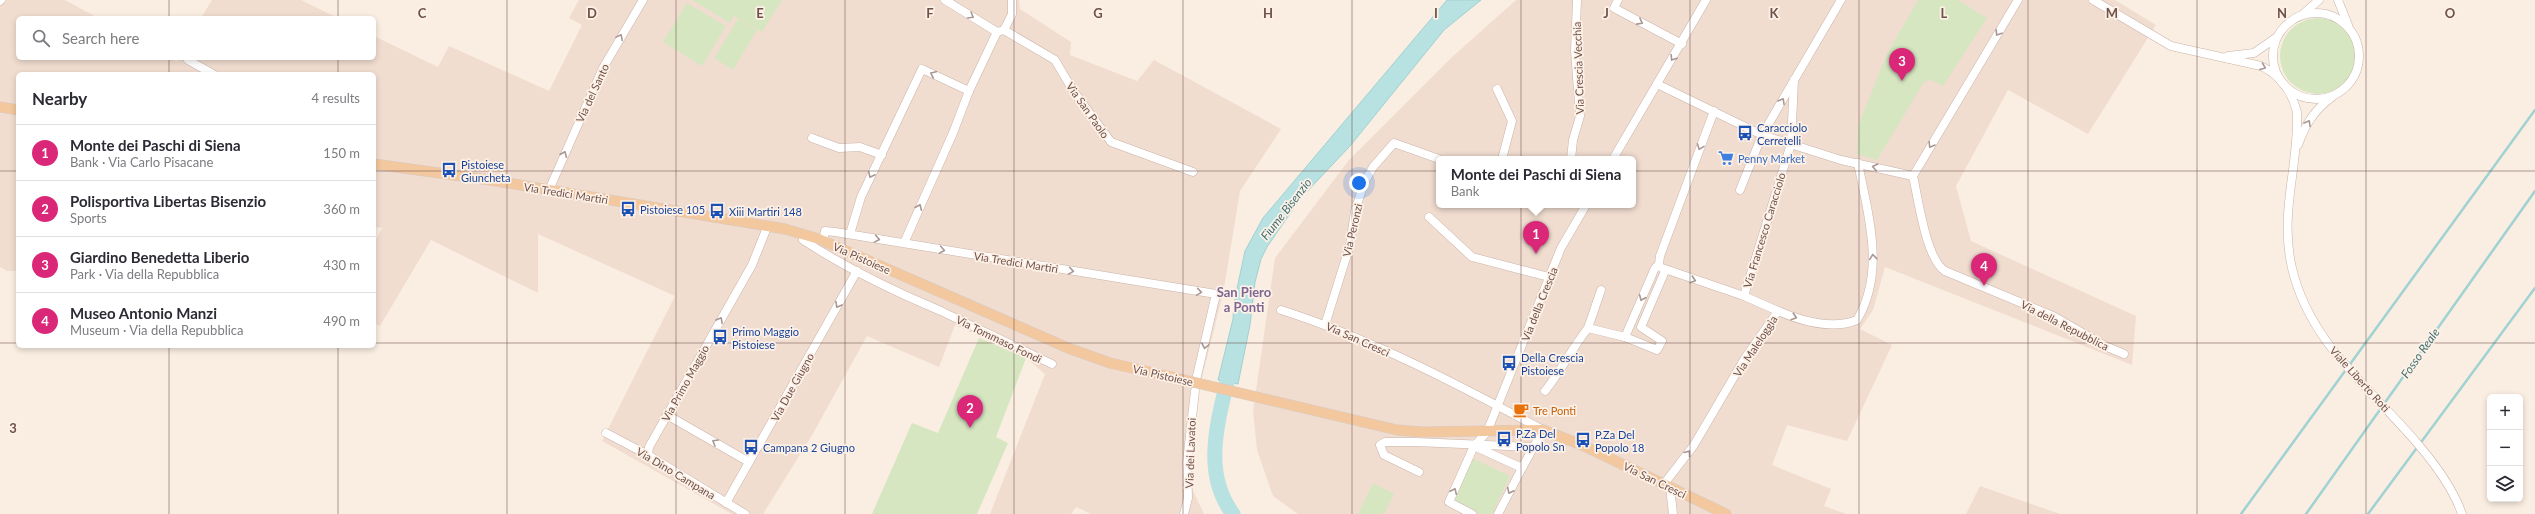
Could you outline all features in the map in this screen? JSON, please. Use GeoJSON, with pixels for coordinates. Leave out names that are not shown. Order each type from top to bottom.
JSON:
{"type":"FeatureCollection","features":[{"type":"Feature","properties":{"kind":"main road"},"geometry":{"type":"LineString","coordinates":[[0,107],[16,110]]}},
{"type":"Feature","properties":{"kind":"main road","name":"Via Tredici Martiri"},"geometry":{"type":"LineString","coordinates":[[376,164],[768,225],[804,234]]}},
{"type":"Feature","properties":{"kind":"main road","name":"Via Pistoiese"},"geometry":{"type":"LineString","coordinates":[[804,234],[1068,348],[1110,363],[1397,430],[1423,432],[1543,430]]}},
{"type":"Feature","properties":{"kind":"main road","name":"Via San Cresci"},"geometry":{"type":"LineString","coordinates":[[1543,430],[1564,436],[1726,514]]}},
{"type":"Feature","properties":{"kind":"street","name":"Via del Santo"},"geometry":{"type":"LineString","coordinates":[[549,190],[603,68],[643,0]]}},
{"type":"Feature","properties":{"kind":"street","name":"Via San Paolo"},"geometry":{"type":"LineString","coordinates":[[945,0],[1055,60],[1072,89],[1111,142],[1193,172]]}},
{"type":"Feature","properties":{"kind":"street"},"geometry":{"type":"LineString","coordinates":[[904,243],[953,134],[969,91],[1000,31],[1012,14],[1012,0]]}},
{"type":"Feature","properties":{"kind":"street","name":"Via Crescia Vecchia"},"geometry":{"type":"LineString","coordinates":[[1571,156],[1572,140],[1580,116],[1575,51],[1577,0]]}},
{"type":"Feature","properties":{"kind":"street"},"geometry":{"type":"LineString","coordinates":[[1618,0],[1614,8],[1682,44]]}},
{"type":"Feature","properties":{"kind":"street"},"geometry":{"type":"LineString","coordinates":[[1615,156],[1682,44],[1706,0]]}},
{"type":"Feature","properties":{"kind":"street"},"geometry":{"type":"LineString","coordinates":[[1740,190],[1762,135],[1840,0]]}},
{"type":"Feature","properties":{"kind":"street"},"geometry":{"type":"LineString","coordinates":[[1657,84],[1762,135],[1858,163],[1913,176],[2018,0]]}},
{"type":"Feature","properties":{"kind":"street"},"geometry":{"type":"LineString","coordinates":[[2093,0],[2171,46],[2261,66],[2269,70],[2293,92],[2305,98],[2328,97],[2340,92]]}},
{"type":"Feature","properties":{"kind":"street","name":"Viale Liberto Roti"},"geometry":{"type":"LineString","coordinates":[[2319,0],[2288,24],[2282,31],[2275,46],[2274,58],[2278,74],[2293,98],[2297,112],[2286,217],[2289,255],[2301,296],[2320,332],[2345,366],[2411,436],[2438,469],[2462,514]]}},
{"type":"Feature","properties":{"kind":"street","name":"Viale Liberto Roti"},"geometry":{"type":"LineString","coordinates":[[2293,159],[2310,118],[2319,107],[2349,84],[2356,72],[2360,57],[2354,36],[2343,15],[2338,0]]}},
{"type":"Feature","properties":{"kind":"street","name":"Viale Liberto Roti"},"geometry":{"type":"LineString","coordinates":[[2288,24],[2302,16],[2318,14],[2331,16],[2342,22],[2354,36]]}},
{"type":"Feature","properties":{"kind":"street"},"geometry":{"type":"LineString","coordinates":[[2211,56],[2254,53],[2269,44],[2282,31]]}},
{"type":"Feature","properties":{"kind":"street"},"geometry":{"type":"LineString","coordinates":[[188,60],[209,72]]}},
{"type":"Feature","properties":{"kind":"street"},"geometry":{"type":"LineString","coordinates":[[850,234],[861,197],[922,69],[969,91]]}},
{"type":"Feature","properties":{"kind":"street","name":"Via Francesco Caracciolo"},"geometry":{"type":"LineString","coordinates":[[1744,296],[1791,144],[1794,80]]}},
{"type":"Feature","properties":{"kind":"street"},"geometry":{"type":"LineString","coordinates":[[1497,89],[1512,121],[1503,156]]}},
{"type":"Feature","properties":{"kind":"street"},"geometry":{"type":"LineString","coordinates":[[1626,337],[1655,268],[1659,264],[1690,182],[1714,111]]}},
{"type":"Feature","properties":{"kind":"street"},"geometry":{"type":"LineString","coordinates":[[812,138],[839,148],[860,147],[882,155]]}},
{"type":"Feature","properties":{"kind":"street","name":"Via Peronzi"},"geometry":{"type":"LineString","coordinates":[[1325,325],[1350,245],[1355,211],[1364,183],[1373,167],[1394,143],[1436,158]]}},
{"type":"Feature","properties":{"kind":"street","name":"Via Maleloggia"},"geometry":{"type":"LineString","coordinates":[[1667,485],[1694,444],[1745,358],[1778,311],[1801,320],[1832,325],[1848,324],[1857,320],[1863,310],[1873,280],[1874,266],[1858,163]]}},
{"type":"Feature","properties":{"kind":"street","name":"Via della Repubblica"},"geometry":{"type":"LineString","coordinates":[[1913,176],[1932,252],[1938,266],[2053,316],[2105,346],[2124,354]]}},
{"type":"Feature","properties":{"kind":"street","name":"Via della Crescia"},"geometry":{"type":"LineString","coordinates":[[1497,405],[1561,248],[1581,208]]}},
{"type":"Feature","properties":{"kind":"street"},"geometry":{"type":"LineString","coordinates":[[1429,217],[1472,257],[1549,277]]}},
{"type":"Feature","properties":{"kind":"street","name":"Via Primo Maggio"},"geometry":{"type":"LineString","coordinates":[[648,455],[648,447],[752,265],[768,225]]}},
{"type":"Feature","properties":{"kind":"street","name":"Via Tredici Martiri"},"geometry":{"type":"LineString","coordinates":[[822,241],[825,231],[850,234],[1216,294],[1198,376]]}},
{"type":"Feature","properties":{"kind":"street","name":"Via Tommaso Fondi"},"geometry":{"type":"LineString","coordinates":[[804,234],[803,240],[857,271],[1052,364]]}},
{"type":"Feature","properties":{"kind":"street"},"geometry":{"type":"LineString","coordinates":[[1659,264],[1665,271],[1744,296],[1778,311]]}},
{"type":"Feature","properties":{"kind":"street","name":"Via Due Giugno"},"geometry":{"type":"LineString","coordinates":[[726,503],[857,271]]}},
{"type":"Feature","properties":{"kind":"street"},"geometry":{"type":"LineString","coordinates":[[1588,328],[1626,337],[1657,350],[1662,341],[1641,327],[1665,271]]}},
{"type":"Feature","properties":{"kind":"street"},"geometry":{"type":"LineString","coordinates":[[1545,391],[1562,369],[1566,357],[1588,328],[1601,290]]}},
{"type":"Feature","properties":{"kind":"street","name":"Via San Cresci"},"geometry":{"type":"LineString","coordinates":[[1281,310],[1325,325],[1497,405],[1543,430]]}},
{"type":"Feature","properties":{"kind":"street","name":"Via dei Lavatoi"},"geometry":{"type":"LineString","coordinates":[[1184,512],[1188,498],[1187,462],[1195,391]]}},
{"type":"Feature","properties":{"kind":"street"},"geometry":{"type":"LineString","coordinates":[[1472,514],[1449,502],[1474,446],[1487,432],[1497,405]]}},
{"type":"Feature","properties":{"kind":"street"},"geometry":{"type":"LineString","coordinates":[[667,415],[749,462]]}},
{"type":"Feature","properties":{"kind":"street"},"geometry":{"type":"LineString","coordinates":[[1498,514],[1532,447],[1543,430]]}},
{"type":"Feature","properties":{"kind":"street","name":"Via Dino Campana"},"geometry":{"type":"LineString","coordinates":[[606,433],[648,455],[745,514]]}},
{"type":"Feature","properties":{"kind":"street"},"geometry":{"type":"LineString","coordinates":[[1419,472],[1384,455],[1380,445],[1385,442],[1448,442],[1474,446],[1532,447]]}},
{"type":"Feature","properties":{"kind":"street"},"geometry":{"type":"LineString","coordinates":[[1474,446],[1522,468]]}},
{"type":"Feature","properties":{"kind":"street"},"geometry":{"type":"LineString","coordinates":[[1667,485],[1673,514]]}},
{"type":"Feature","properties":{"kind":"shaded area"},"geometry":{"type":"Polygon","coordinates":[[[0,0],[65,0],[94,16],[16,16],[16,60],[173,60],[177,62],[178,60],[376,60],[376,37],[438,67],[449,46],[549,91],[582,25],[569,18],[579,0],[1019,0],[1020,9],[1071,42],[1070,55],[1137,81],[1154,60],[1281,129],[1240,191],[1223,294],[1197,397],[1190,466],[1193,491],[1204,514],[1091,514],[1076,507],[1071,514],[990,514],[1045,374],[1026,358],[955,325],[939,367],[867,336],[811,437],[763,514],[732,514],[602,441],[675,296],[538,234],[538,293],[431,240],[380,326],[376,324],[376,240],[382,228],[376,227],[376,72],[16,72],[16,271],[7,271],[0,267],[0,0]]]}},
{"type":"Feature","properties":{"kind":"shaded area"},"geometry":{"type":"Polygon","coordinates":[[[212,0],[301,0],[334,16],[202,16],[212,0]]]}},
{"type":"Feature","properties":{"kind":"shaded area"},"geometry":{"type":"Polygon","coordinates":[[[1516,0],[2115,0],[2156,25],[2088,134],[2008,90],[1956,186],[1971,241],[2136,316],[2132,365],[1885,267],[1873,310],[1860,329],[1892,345],[1847,441],[1787,425],[1772,465],[1831,489],[1824,506],[1846,514],[1298,514],[1273,496],[1257,450],[1253,411],[1275,258],[1349,160],[1451,58],[1516,0]]]}},
{"type":"Feature","properties":{"kind":"shaded area"},"geometry":{"type":"Polygon","coordinates":[[[1980,486],[2060,514],[1966,514],[1980,486]]]}},
{"type":"Feature","properties":{"kind":"green space"},"geometry":{"type":"Polygon","coordinates":[[[692,0],[782,0],[762,32],[734,16],[730,23],[692,0]]]}},
{"type":"Feature","properties":{"kind":"green space"},"geometry":{"type":"Polygon","coordinates":[[[1918,0],[1958,0],[1987,18],[1943,86],[1931,80],[1924,82],[1877,160],[1857,154],[1858,126],[1888,52],[1918,0]]]}},
{"type":"Feature","properties":{"kind":"green space"},"geometry":{"type":"Polygon","coordinates":[[[687,3],[726,26],[702,66],[663,42],[687,3]]]}},
{"type":"Feature","properties":{"kind":"green space"},"geometry":{"type":"Polygon","coordinates":[[[2318,18],[2333,21],[2345,29],[2353,41],[2356,56],[2353,71],[2345,83],[2333,91],[2318,94],[2303,91],[2291,83],[2283,71],[2280,56],[2283,41],[2291,29],[2303,21],[2318,18]]]}},
{"type":"Feature","properties":{"kind":"green space"},"geometry":{"type":"Polygon","coordinates":[[[738,19],[757,30],[733,70],[714,58],[738,19]]]}},
{"type":"Feature","properties":{"kind":"green space"},"geometry":{"type":"Polygon","coordinates":[[[979,338],[1026,358],[996,437],[1008,443],[977,514],[872,514],[912,423],[938,433],[979,338]]]}},
{"type":"Feature","properties":{"kind":"green space"},"geometry":{"type":"Polygon","coordinates":[[[1472,458],[1510,476],[1492,514],[1480,514],[1452,500],[1472,458]]]}},
{"type":"Feature","properties":{"kind":"green space"},"geometry":{"type":"Polygon","coordinates":[[[1373,483],[1394,494],[1384,514],[1358,514],[1373,483]]]}},
{"type":"Feature","properties":{"kind":"water","name":"Fiume Bisenzio"},"geometry":{"type":"Polygon","coordinates":[[[1447,0],[1481,0],[1444,30],[1350,146],[1300,199],[1267,247],[1261,259],[1255,282],[1250,325],[1238,384],[1218,380],[1233,319],[1234,303],[1245,251],[1263,218],[1447,0]]]}},
{"type":"Feature","properties":{"kind":"waterway"},"geometry":{"type":"LineString","coordinates":[[2241,514],[2535,110]]}},
{"type":"Feature","properties":{"kind":"waterway","name":"Fosso Reale"},"geometry":{"type":"LineString","coordinates":[[2306,514],[2535,191]]}},
{"type":"Feature","properties":{"kind":"waterway"},"geometry":{"type":"LineString","coordinates":[[2368,514],[2535,288]]}},
{"type":"Feature","properties":{"kind":"waterway","name":"Fiume Bisenzio"},"geometry":{"type":"LineString","coordinates":[[1232,361],[1219,420],[1215,459],[1217,478],[1223,497],[1233,514]]}},
{"type":"Feature","properties":{"kind":"place","name":"Giardino Benedetta Liberio"},"geometry":{"type":"Point","coordinates":[1902,81]}},
{"type":"Feature","properties":{"kind":"place","name":"Caracciolo Cerretelli"},"geometry":{"type":"Point","coordinates":[1745,133]}},
{"type":"Feature","properties":{"kind":"place","name":"Penny Market"},"geometry":{"type":"Point","coordinates":[1726,158]}},
{"type":"Feature","properties":{"kind":"place","name":"Pistoiese Giuncheta"},"geometry":{"type":"Point","coordinates":[449,170]}},
{"type":"Feature","properties":{"kind":"place","name":"Pistoiese 105"},"geometry":{"type":"Point","coordinates":[628,209]}},
{"type":"Feature","properties":{"kind":"place","name":"Xiii Martiri 148"},"geometry":{"type":"Point","coordinates":[717,211]}},
{"type":"Feature","properties":{"kind":"place","name":"Monte dei Paschi di Siena"},"geometry":{"type":"Point","coordinates":[1536,254]}},
{"type":"Feature","properties":{"kind":"place","name":"Museo Antonio Manzi"},"geometry":{"type":"Point","coordinates":[1984,286]}},
{"type":"Feature","properties":{"kind":"place","name":"Primo Maggio Pistoiese"},"geometry":{"type":"Point","coordinates":[720,337]}},
{"type":"Feature","properties":{"kind":"place","name":"Della Crescia Pistoiese"},"geometry":{"type":"Point","coordinates":[1509,363]}},
{"type":"Feature","properties":{"kind":"place","name":"Tre Ponti"},"geometry":{"type":"Point","coordinates":[1521,410]}},
{"type":"Feature","properties":{"kind":"place","name":"Polisportiva Libertas Bisenzio"},"geometry":{"type":"Point","coordinates":[970,428]}},
{"type":"Feature","properties":{"kind":"place","name":"P.Za Del Popolo Sn"},"geometry":{"type":"Point","coordinates":[1504,439]}},
{"type":"Feature","properties":{"kind":"place","name":"P.Za Del Popolo 18"},"geometry":{"type":"Point","coordinates":[1583,440]}},
{"type":"Feature","properties":{"kind":"place","name":"Campana 2 Giugno"},"geometry":{"type":"Point","coordinates":[751,447]}},
{"type":"Feature","properties":{"kind":"district","name":"San Piero a Ponti"},"geometry":{"type":"Point","coordinates":[1244,300]}}]}
